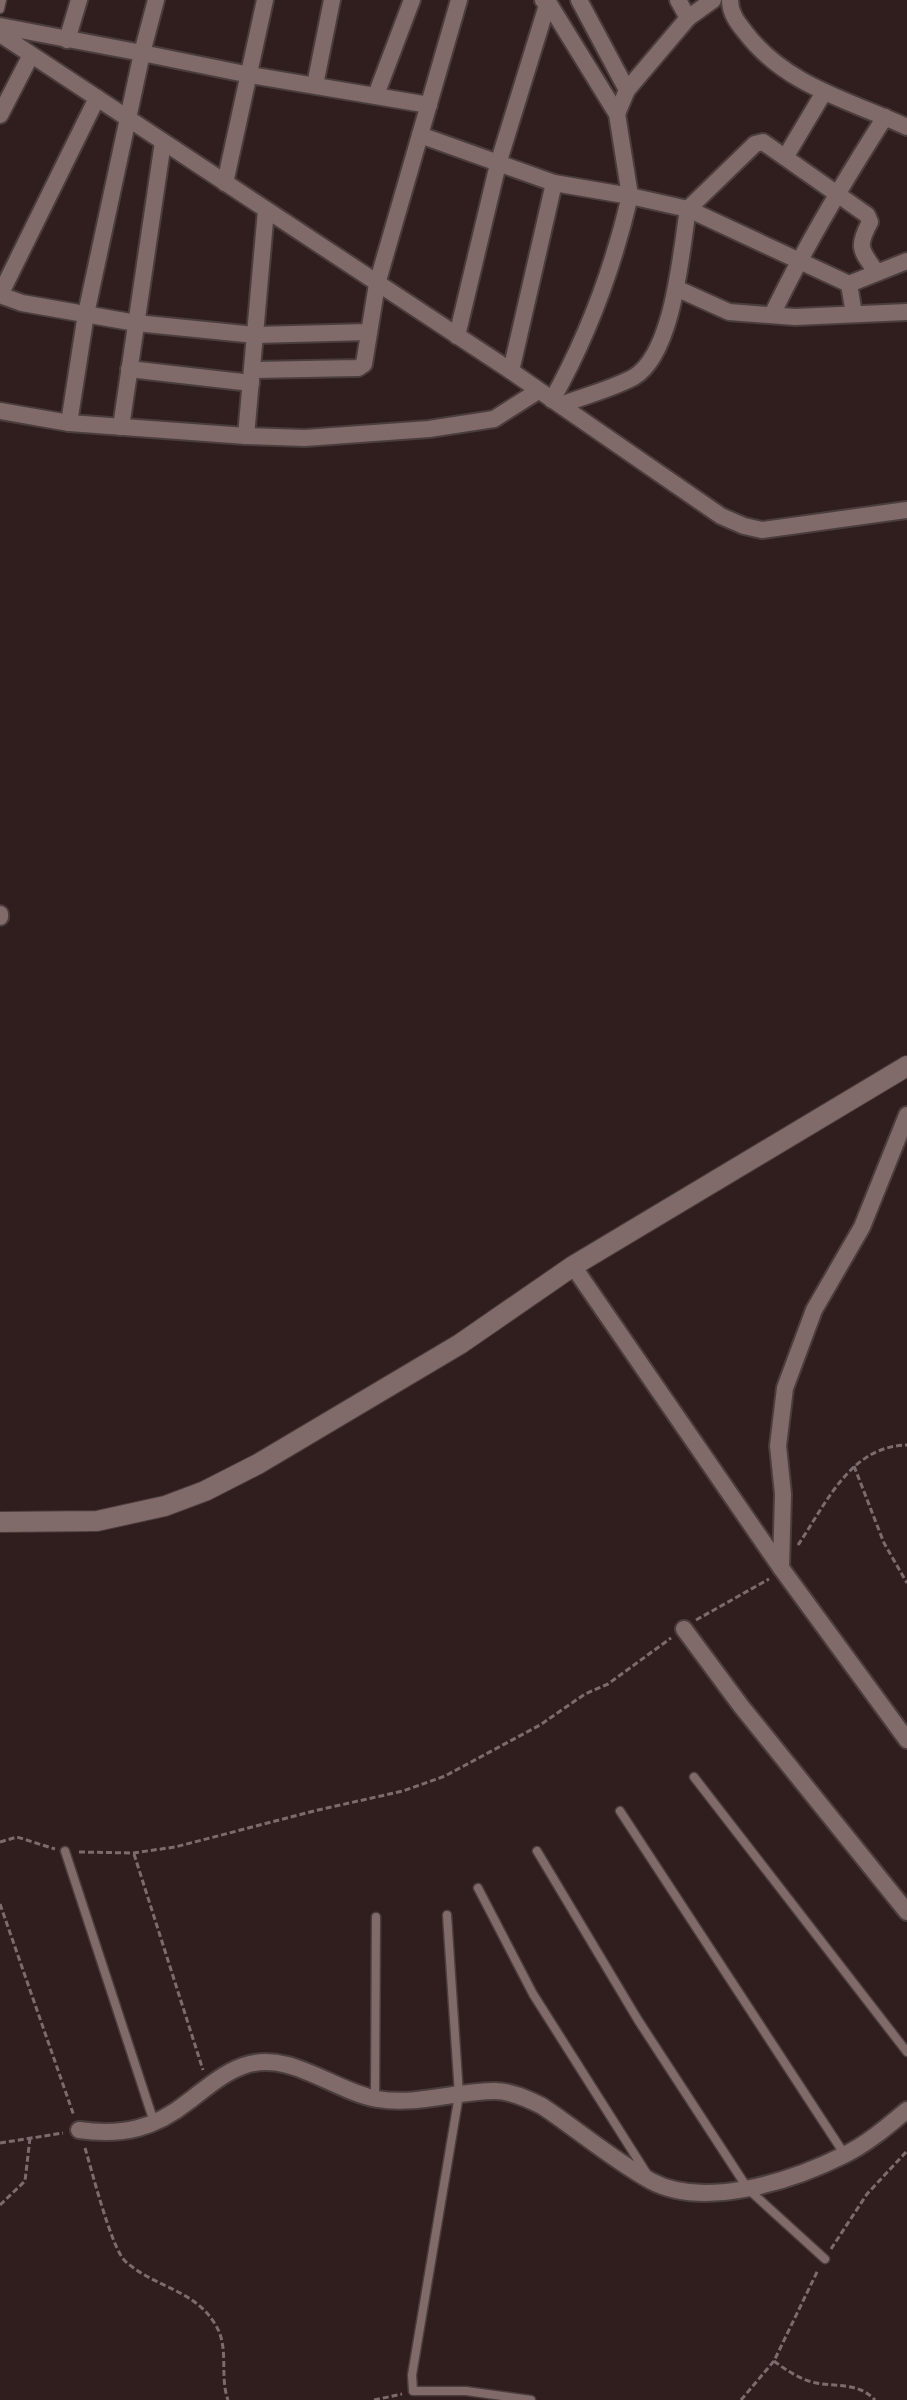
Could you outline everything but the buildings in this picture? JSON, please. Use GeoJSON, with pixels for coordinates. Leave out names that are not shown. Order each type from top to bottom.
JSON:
{"type":"FeatureCollection","features":[{"type":"Feature","properties":{"kind":"street"},"geometry":{"type":"LineString","coordinates":[[67,40],[79,0]]}},
{"type":"Feature","properties":{"kind":"street"},"geometry":{"type":"LineString","coordinates":[[69,423],[86,314],[126,118],[156,0]]}},
{"type":"Feature","properties":{"kind":"street"},"geometry":{"type":"LineString","coordinates":[[225,183],[265,0]]}},
{"type":"Feature","properties":{"kind":"street"},"geometry":{"type":"LineString","coordinates":[[315,86],[332,0]]}},
{"type":"Feature","properties":{"kind":"street"},"geometry":{"type":"LineString","coordinates":[[376,95],[412,0]]}},
{"type":"Feature","properties":{"kind":"street"},"geometry":{"type":"LineString","coordinates":[[129,369],[251,377],[358,368],[366,359],[377,284],[459,0]]}},
{"type":"Feature","properties":{"kind":"street"},"geometry":{"type":"LineString","coordinates":[[579,0],[627,90]]}},
{"type":"Feature","properties":{"kind":"street"},"geometry":{"type":"LineString","coordinates":[[678,0],[688,18]]}},
{"type":"Feature","properties":{"kind":"street"},"geometry":{"type":"LineString","coordinates":[[617,114],[627,90],[688,18],[713,0]]}},
{"type":"Feature","properties":{"kind":"street"},"geometry":{"type":"LineString","coordinates":[[730,0],[730,10],[761,52],[823,94],[907,127]]}},
{"type":"Feature","properties":{"kind":"street"},"geometry":{"type":"LineString","coordinates":[[545,1],[617,114],[630,196],[621,232],[594,312],[578,352],[550,399]]}},
{"type":"Feature","properties":{"kind":"street"},"geometry":{"type":"LineString","coordinates":[[457,336],[498,164],[545,1]]}},
{"type":"Feature","properties":{"kind":"street"},"geometry":{"type":"LineString","coordinates":[[0,26],[250,75],[429,105]]}},
{"type":"Feature","properties":{"kind":"street"},"geometry":{"type":"LineString","coordinates":[[0,34],[511,371],[721,516],[744,526],[762,530],[907,510]]}},
{"type":"Feature","properties":{"kind":"street"},"geometry":{"type":"LineString","coordinates":[[0,115],[31,55]]}},
{"type":"Feature","properties":{"kind":"street"},"geometry":{"type":"LineString","coordinates":[[786,156],[823,94]]}},
{"type":"Feature","properties":{"kind":"street"},"geometry":{"type":"LineString","coordinates":[[97,98],[0,295],[22,303],[136,323],[255,335],[369,332]]}},
{"type":"Feature","properties":{"kind":"street"},"geometry":{"type":"LineString","coordinates":[[772,315],[798,261],[885,117]]}},
{"type":"Feature","properties":{"kind":"street"},"geometry":{"type":"LineString","coordinates":[[420,135],[554,183],[688,209],[849,284],[907,261]]}},
{"type":"Feature","properties":{"kind":"street"},"geometry":{"type":"LineString","coordinates":[[121,427],[163,142]]}},
{"type":"Feature","properties":{"kind":"street"},"geometry":{"type":"LineString","coordinates":[[0,411],[69,423],[305,438],[429,429],[494,419],[550,399],[635,376],[645,367],[663,333],[678,289],[688,209],[755,144],[764,142],[867,215],[870,222],[860,239],[861,250],[877,273]]}},
{"type":"Feature","properties":{"kind":"street"},"geometry":{"type":"LineString","coordinates":[[511,371],[554,183]]}},
{"type":"Feature","properties":{"kind":"street"},"geometry":{"type":"LineString","coordinates":[[246,436],[266,210]]}},
{"type":"Feature","properties":{"kind":"street"},"geometry":{"type":"LineString","coordinates":[[849,284],[854,314]]}},
{"type":"Feature","properties":{"kind":"street"},"geometry":{"type":"LineString","coordinates":[[678,289],[729,312],[795,317],[907,312]]}},
{"type":"Feature","properties":{"kind":"street"},"geometry":{"type":"LineString","coordinates":[[0,1522],[97,1521],[165,1506],[205,1491],[258,1464],[460,1344],[573,1266],[907,1066]]}},
{"type":"Feature","properties":{"kind":"street"},"geometry":{"type":"LineString","coordinates":[[781,1568],[783,1494],[778,1446],[785,1388],[814,1310],[862,1227],[907,1115]]}},
{"type":"Feature","properties":{"kind":"street"},"geometry":{"type":"LineString","coordinates":[[573,1266],[781,1568],[907,1740]]}},
{"type":"Feature","properties":{"kind":"street"},"geometry":{"type":"LineString","coordinates":[[684,1629],[741,1706],[907,1912]]}},
{"type":"Feature","properties":{"kind":"street"},"geometry":{"type":"LineString","coordinates":[[79,2130],[121,2133],[139,2130],[186,2104],[208,2086],[243,2066],[266,2062],[298,2068],[375,2098],[422,2100],[496,2091],[522,2097],[543,2106],[652,2181],[697,2193],[748,2189],[810,2169],[845,2155],[885,2129],[907,2110]]}},
{"type":"Feature","properties":{"kind":"lane"},"geometry":{"type":"LineString","coordinates":[[0,9],[2,0]]}},
{"type":"Feature","properties":{"kind":"lane"},"geometry":{"type":"LineString","coordinates":[[694,1777],[907,2052]]}},
{"type":"Feature","properties":{"kind":"lane"},"geometry":{"type":"LineString","coordinates":[[620,1811],[845,2155]]}},
{"type":"Feature","properties":{"kind":"lane"},"geometry":{"type":"LineString","coordinates":[[65,1851],[154,2122]]}},
{"type":"Feature","properties":{"kind":"lane"},"geometry":{"type":"LineString","coordinates":[[537,1851],[638,2020],[748,2189],[825,2259]]}},
{"type":"Feature","properties":{"kind":"lane"},"geometry":{"type":"LineString","coordinates":[[478,1888],[533,1994],[652,2181]]}},
{"type":"Feature","properties":{"kind":"lane"},"geometry":{"type":"LineString","coordinates":[[447,1915],[459,2095],[412,2375],[413,2391],[466,2391],[518,2396],[531,2400]]}},
{"type":"Feature","properties":{"kind":"lane"},"geometry":{"type":"LineString","coordinates":[[375,2098],[376,1917]]}},
{"type":"Feature","properties":{"kind":"path"},"geometry":{"type":"LineString","coordinates":[[0,1842],[17,1837],[65,1851],[133,1853],[230,1835],[318,1810],[403,1791],[445,1776],[540,1725],[585,1694],[608,1684],[705,1614],[760,1585],[781,1568],[854,1466],[869,1454],[884,1448],[907,1445]]}},
{"type":"Feature","properties":{"kind":"path"},"geometry":{"type":"LineString","coordinates":[[854,1466],[884,1543],[907,1583]]}},
{"type":"Feature","properties":{"kind":"path"},"geometry":{"type":"LineString","coordinates":[[133,1853],[208,2086]]}},
{"type":"Feature","properties":{"kind":"path"},"geometry":{"type":"LineString","coordinates":[[0,1904],[122,2258],[187,2295],[204,2309],[216,2325],[223,2344],[224,2387],[228,2400]]}},
{"type":"Feature","properties":{"kind":"path"},"geometry":{"type":"LineString","coordinates":[[0,2143],[79,2130]]}},
{"type":"Feature","properties":{"kind":"path"},"geometry":{"type":"LineString","coordinates":[[0,2205],[25,2181],[30,2138]]}},
{"type":"Feature","properties":{"kind":"path"},"geometry":{"type":"LineString","coordinates":[[741,2400],[774,2361],[825,2259],[867,2194],[907,2151]]}},
{"type":"Feature","properties":{"kind":"path"},"geometry":{"type":"LineString","coordinates":[[774,2361],[802,2378],[813,2382],[862,2389],[875,2400]]}},
{"type":"Feature","properties":{"kind":"path"},"geometry":{"type":"LineString","coordinates":[[375,2400],[413,2391]]}}]}
